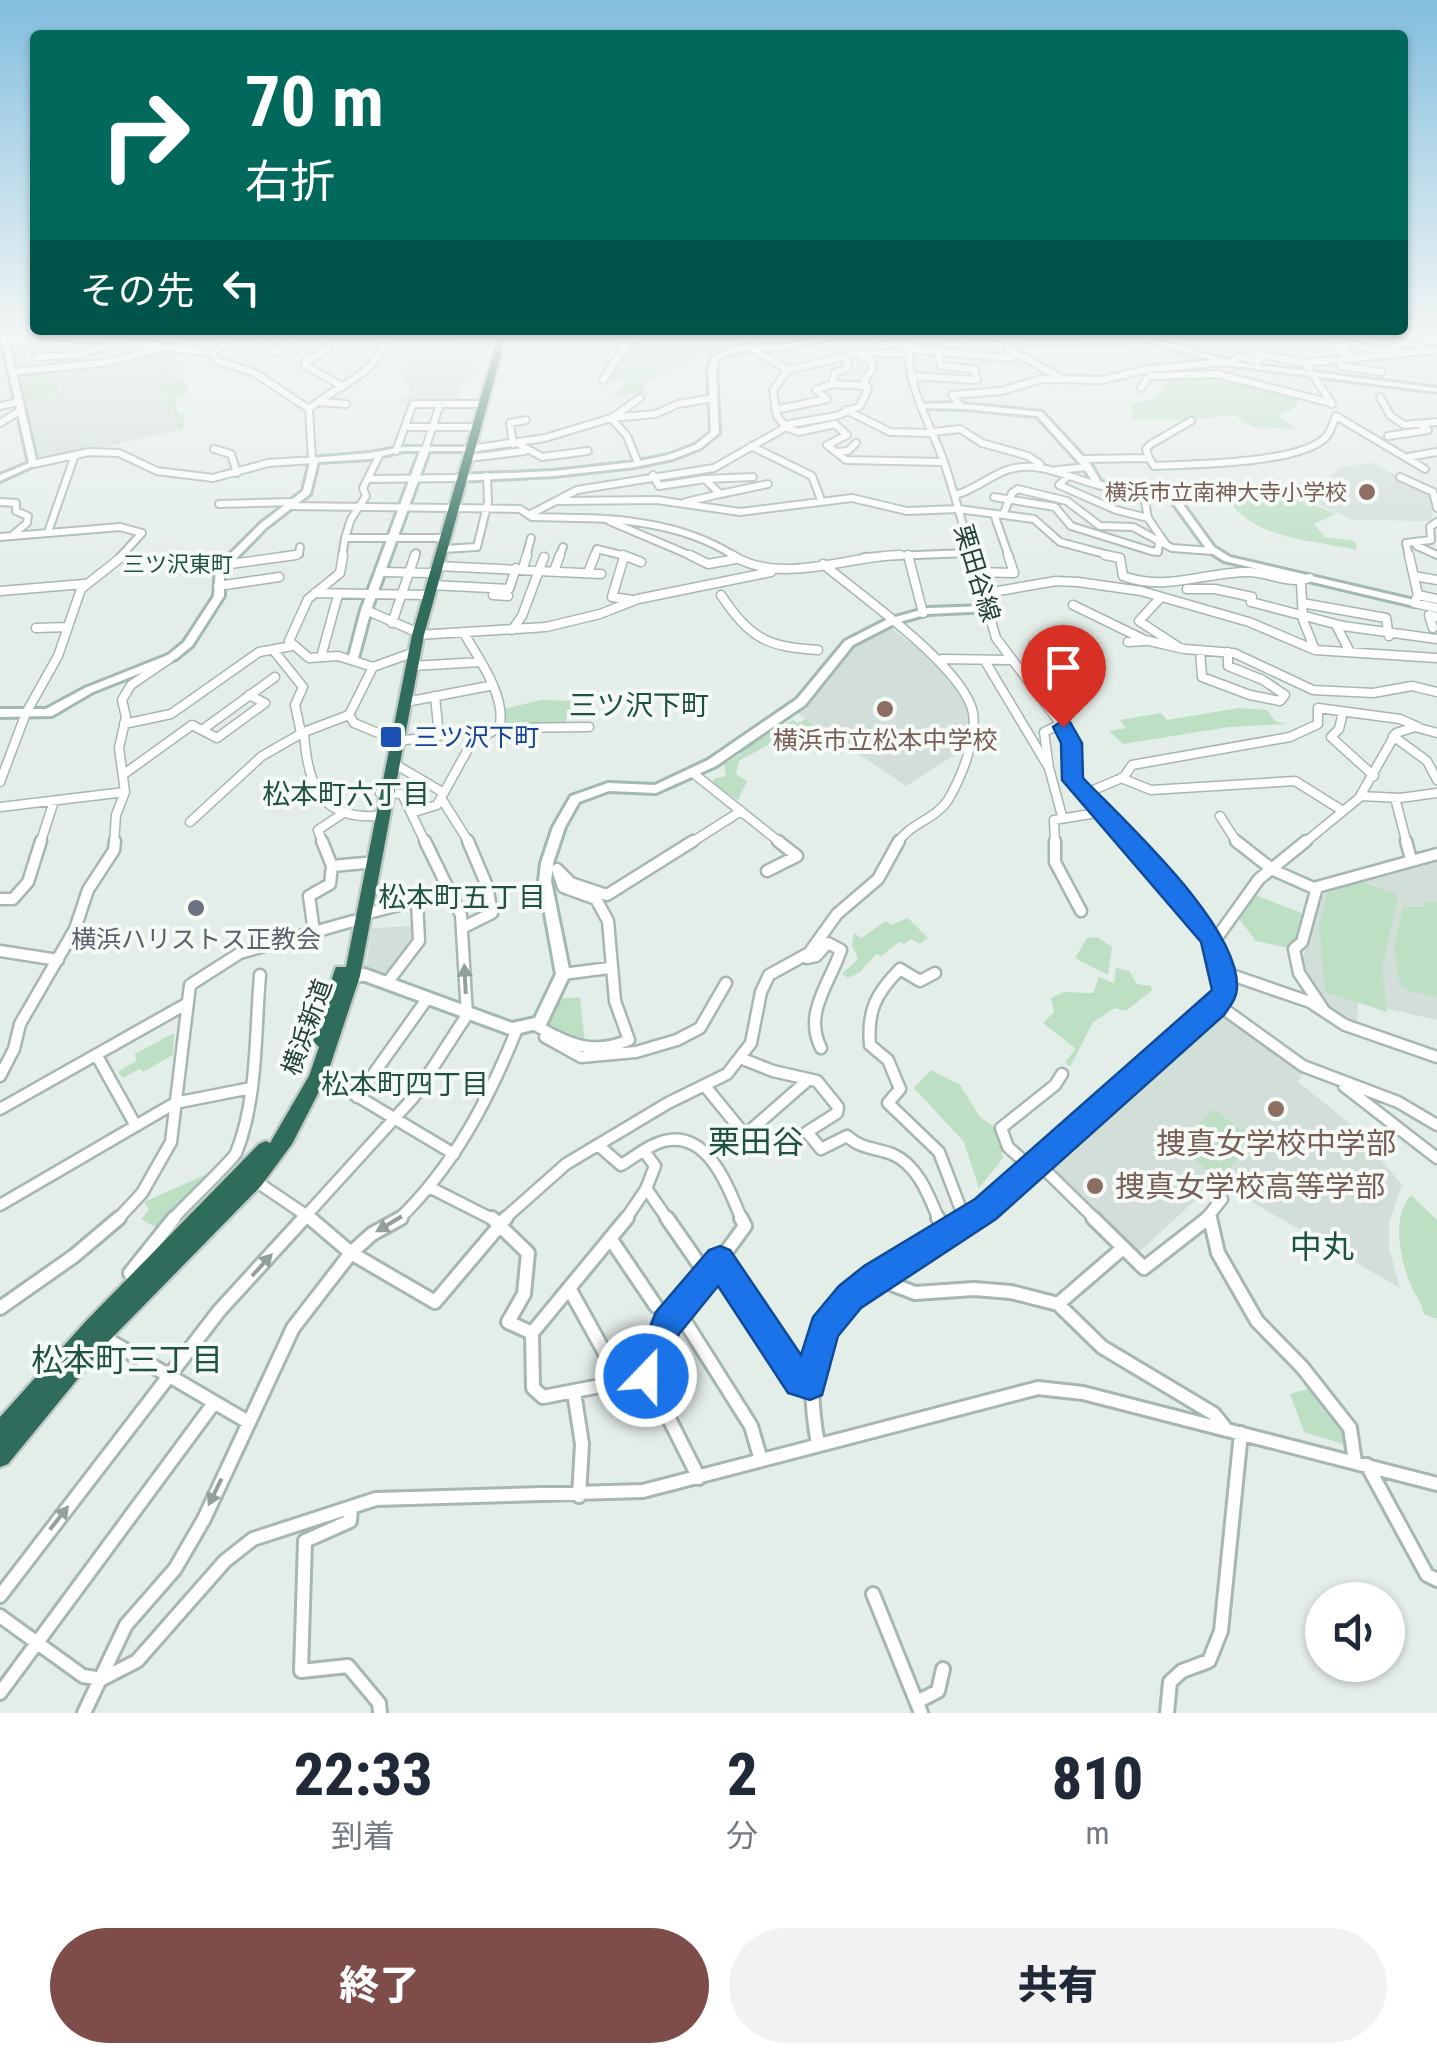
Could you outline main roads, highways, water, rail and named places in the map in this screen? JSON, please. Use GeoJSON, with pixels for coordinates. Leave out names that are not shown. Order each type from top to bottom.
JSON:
{"type":"FeatureCollection","features":[{"type":"Feature","properties":{"kind":"highway","name":"横浜新道"},"geometry":{"type":"LineString","coordinates":[[468,453],[475,417]]}},
{"type":"Feature","properties":{"kind":"highway","name":"横浜新道"},"geometry":{"type":"LineString","coordinates":[[0,1456],[101,1335],[254,1180],[285,1138],[317,1078],[347,976],[384,792],[387,740],[478,417]]}},
{"type":"Feature","properties":{"kind":"highway","name":"横浜新道"},"geometry":{"type":"LineString","coordinates":[[359,917],[375,816],[393,764],[387,740],[406,702],[410,660]]}},
{"type":"Feature","properties":{"kind":"highway","name":"横浜新道"},"geometry":{"type":"LineString","coordinates":[[0,1434],[276,1136],[315,1064],[347,976]]}},
{"type":"Feature","properties":{"kind":"place","name":"横浜市立南神大寺小学校"},"geometry":{"type":"Point","coordinates":[1367,492]}},
{"type":"Feature","properties":{"kind":"place","name":"横浜市立松本中学校"},"geometry":{"type":"Point","coordinates":[885,709]}},
{"type":"Feature","properties":{"kind":"place","name":"三ツ沢下町"},"geometry":{"type":"Point","coordinates":[391,737]}},
{"type":"Feature","properties":{"kind":"place","name":"横浜ハリストス正教会"},"geometry":{"type":"Point","coordinates":[196,908]}},
{"type":"Feature","properties":{"kind":"place","name":"捜真女学校中学部"},"geometry":{"type":"Point","coordinates":[1276,1109]}},
{"type":"Feature","properties":{"kind":"place","name":"捜真女学校高等学部"},"geometry":{"type":"Point","coordinates":[1095,1186]}},
{"type":"Feature","properties":{"kind":"district","name":"三ツ沢東町"},"geometry":{"type":"Point","coordinates":[178,564]}},
{"type":"Feature","properties":{"kind":"district","name":"三ツ沢下町"},"geometry":{"type":"Point","coordinates":[639,705]}},
{"type":"Feature","properties":{"kind":"district","name":"松本町六丁目"},"geometry":{"type":"Point","coordinates":[346,794]}},
{"type":"Feature","properties":{"kind":"district","name":"松本町五丁目"},"geometry":{"type":"Point","coordinates":[462,897]}},
{"type":"Feature","properties":{"kind":"district","name":"松本町四丁目"},"geometry":{"type":"Point","coordinates":[405,1084]}},
{"type":"Feature","properties":{"kind":"district","name":"栗田谷"},"geometry":{"type":"Point","coordinates":[756,1142]}},
{"type":"Feature","properties":{"kind":"district","name":"中丸"},"geometry":{"type":"Point","coordinates":[1322,1247]}},
{"type":"Feature","properties":{"kind":"district","name":"松本町三丁目"},"geometry":{"type":"Point","coordinates":[127,1360]}}]}
